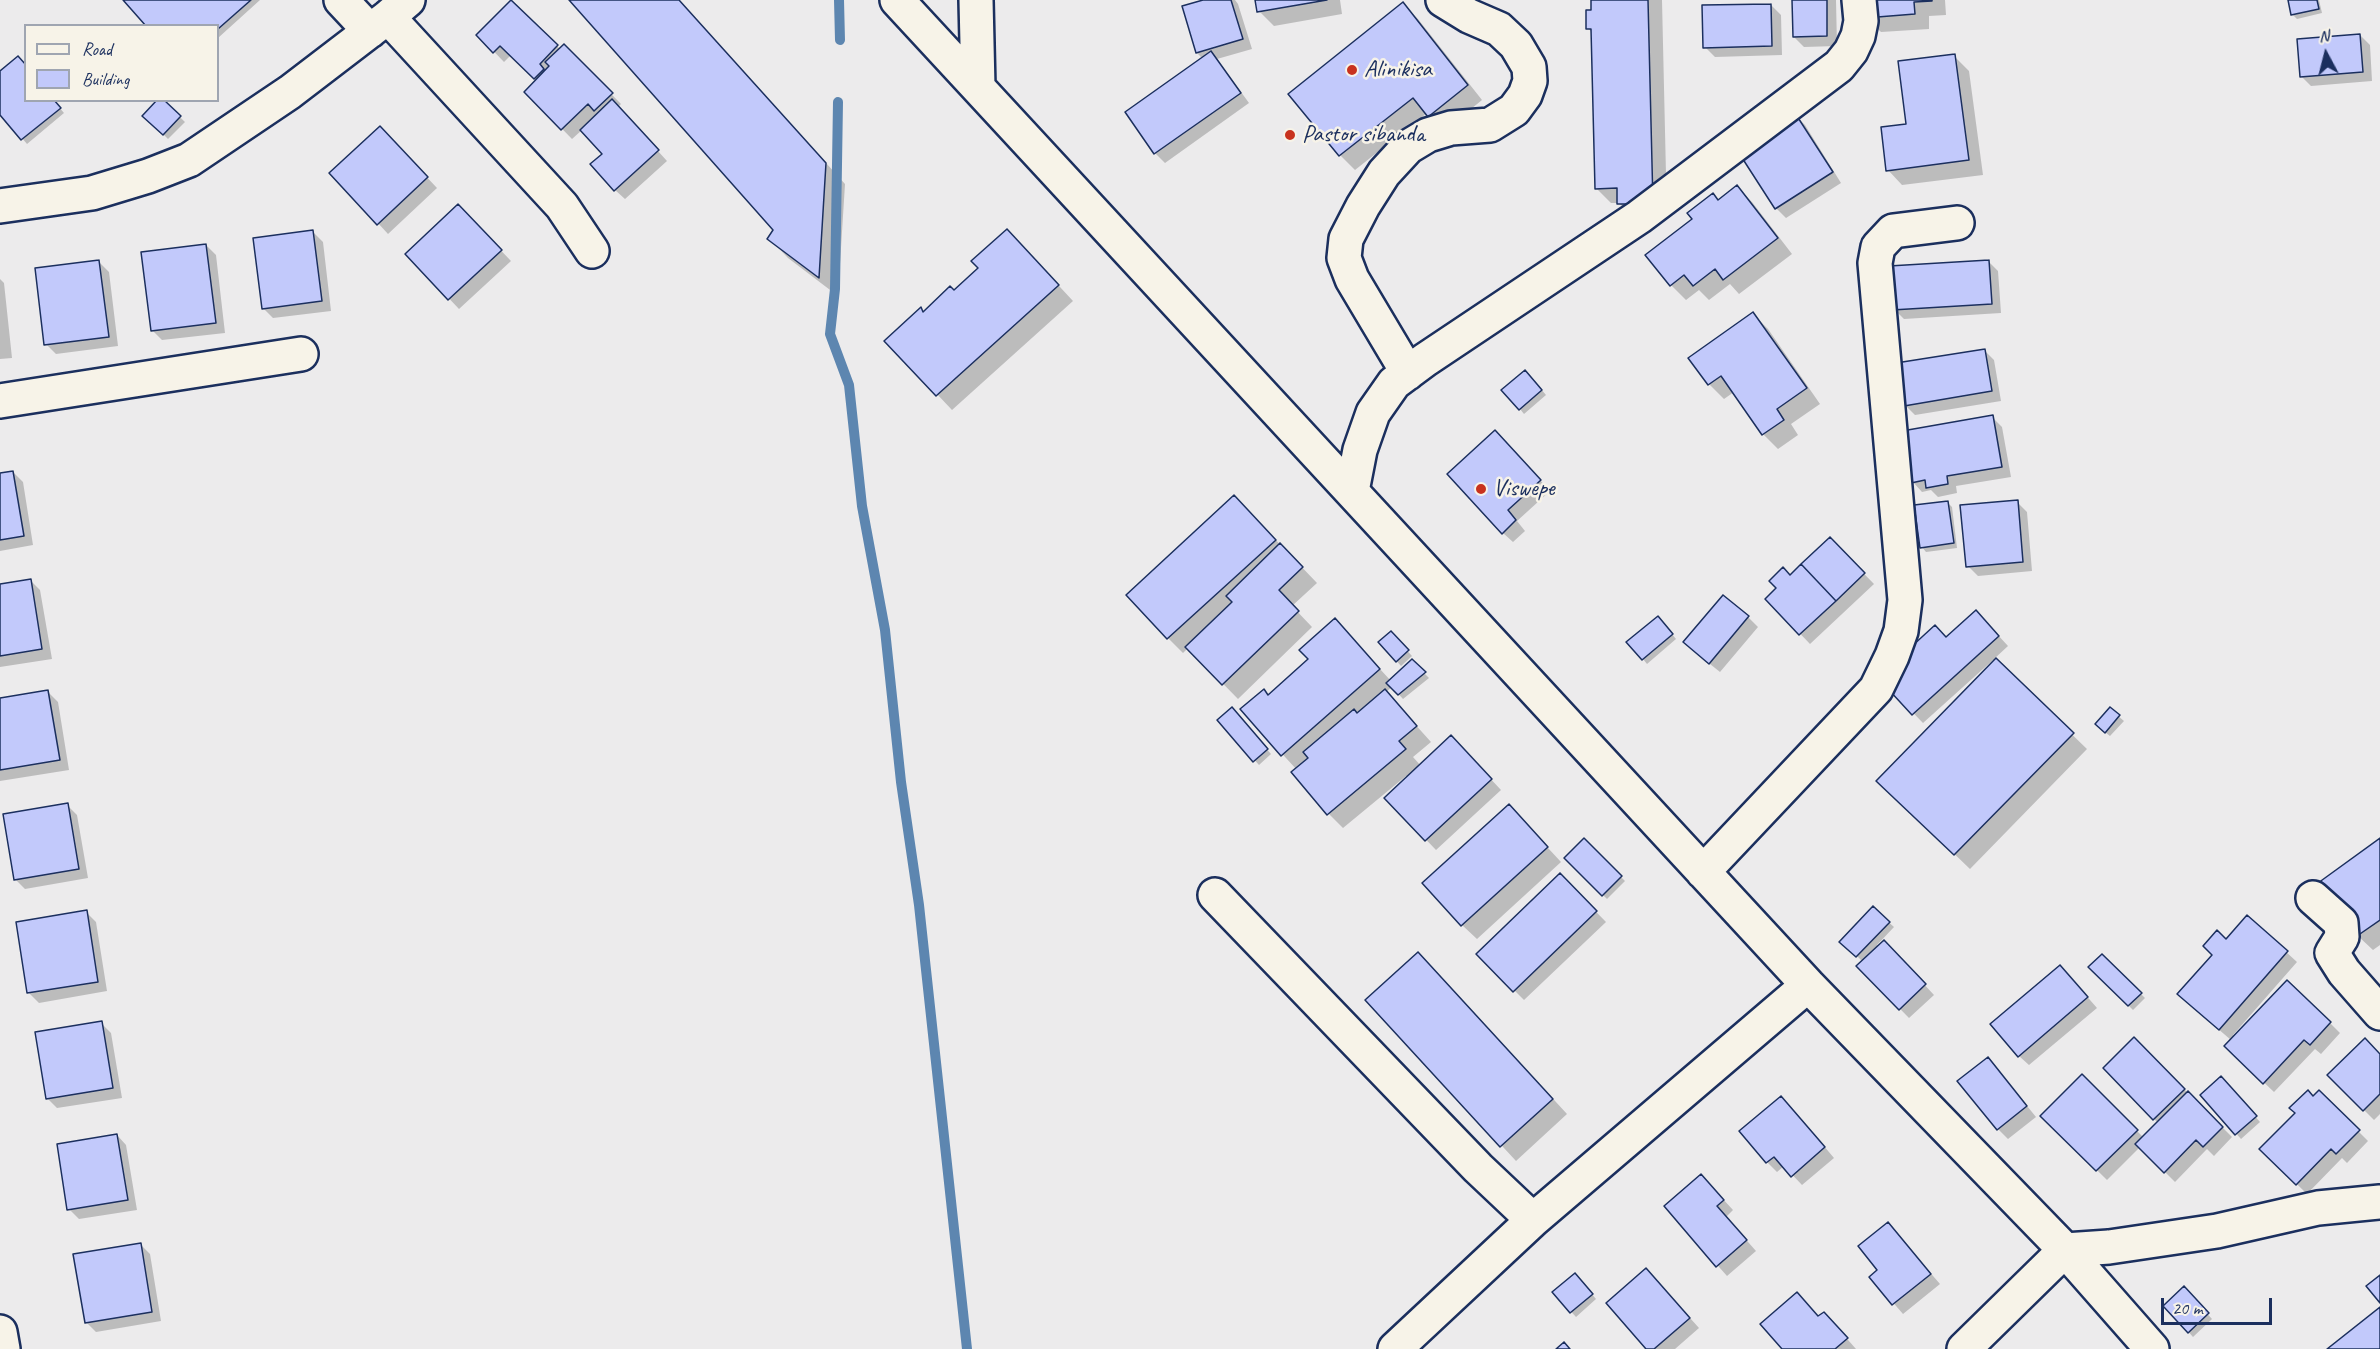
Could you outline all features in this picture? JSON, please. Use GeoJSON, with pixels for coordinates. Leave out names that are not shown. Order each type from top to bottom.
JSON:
{"type":"FeatureCollection","features":[{"type":"Feature","properties":{"kind":"street"},"geometry":{"type":"LineString","coordinates":[[342,0],[389,16],[562,206],[592,251]]}},
{"type":"Feature","properties":{"kind":"street"},"geometry":{"type":"LineString","coordinates":[[897,0],[1808,985],[2065,1250],[2152,1349]]}},
{"type":"Feature","properties":{"kind":"street"},"geometry":{"type":"LineString","coordinates":[[976,0],[978,87]]}},
{"type":"Feature","properties":{"kind":"street"},"geometry":{"type":"LineString","coordinates":[[1408,373],[1352,279],[1344,258],[1346,239],[1384,173],[1408,147],[1428,135],[1451,128],[1490,125],[1515,110],[1525,95],[1530,81],[1528,67],[1515,45],[1498,29],[1468,16],[1443,0]]}},
{"type":"Feature","properties":{"kind":"street"},"geometry":{"type":"LineString","coordinates":[[1352,491],[1360,450],[1373,413],[1394,383],[1639,217],[1839,66],[1851,51],[1858,36],[1861,21],[1859,0]]}},
{"type":"Feature","properties":{"kind":"street"},"geometry":{"type":"LineString","coordinates":[[0,206],[92,193],[148,176],[189,160],[290,92],[389,16]]}},
{"type":"Feature","properties":{"kind":"street"},"geometry":{"type":"LineString","coordinates":[[1703,872],[1875,689],[1893,656],[1901,631],[1905,600],[1875,263],[1878,247],[1893,231],[1957,222]]}},
{"type":"Feature","properties":{"kind":"street"},"geometry":{"type":"LineString","coordinates":[[0,401],[302,354]]}},
{"type":"Feature","properties":{"kind":"street"},"geometry":{"type":"LineString","coordinates":[[1215,895],[1478,1168],[1533,1220]]}},
{"type":"Feature","properties":{"kind":"street"},"geometry":{"type":"LineString","coordinates":[[2313,898],[2342,923],[2342,937],[2332,953],[2344,972],[2380,1013]]}},
{"type":"Feature","properties":{"kind":"street"},"geometry":{"type":"LineString","coordinates":[[1395,1349],[1533,1220],[1808,985]]}},
{"type":"Feature","properties":{"kind":"street"},"geometry":{"type":"LineString","coordinates":[[1964,1349],[2065,1250],[2109,1247],[2217,1231],[2318,1208],[2380,1202]]}},
{"type":"Feature","properties":{"kind":"street"},"geometry":{"type":"LineString","coordinates":[[0,1332],[3,1349]]}},
{"type":"Feature","properties":{"kind":"building"},"geometry":{"type":"Polygon","coordinates":[[[123,0],[251,0],[219,28],[219,24],[144,24],[123,0]]]}},
{"type":"Feature","properties":{"kind":"building"},"geometry":{"type":"Polygon","coordinates":[[[511,0],[558,45],[540,64],[544,69],[534,79],[500,46],[493,53],[476,35],[511,0]]]}},
{"type":"Feature","properties":{"kind":"building"},"geometry":{"type":"Polygon","coordinates":[[[569,0],[679,0],[826,163],[819,278],[767,239],[773,230],[569,0]]]}},
{"type":"Feature","properties":{"kind":"building"},"geometry":{"type":"Polygon","coordinates":[[[1203,0],[1231,0],[1243,39],[1196,53],[1182,6],[1203,0]]]}},
{"type":"Feature","properties":{"kind":"building"},"geometry":{"type":"Polygon","coordinates":[[[1255,0],[1327,0],[1257,12],[1255,0]]]}},
{"type":"Feature","properties":{"kind":"building"},"geometry":{"type":"Polygon","coordinates":[[[1591,0],[1648,0],[1653,204],[1617,204],[1617,188],[1595,189],[1591,29],[1586,29],[1586,10],[1591,10],[1591,0]]]}},
{"type":"Feature","properties":{"kind":"building"},"geometry":{"type":"Polygon","coordinates":[[[1792,0],[1827,0],[1827,36],[1793,37],[1792,0]]]}},
{"type":"Feature","properties":{"kind":"building"},"geometry":{"type":"Polygon","coordinates":[[[1864,0],[1932,1],[1914,2],[1915,14],[1865,18],[1864,0]]]}},
{"type":"Feature","properties":{"kind":"building"},"geometry":{"type":"Polygon","coordinates":[[[2288,0],[2317,0],[2319,9],[2291,15],[2288,0]]]}},
{"type":"Feature","properties":{"kind":"building"},"geometry":{"type":"Polygon","coordinates":[[[1403,2],[1468,85],[1428,117],[1413,98],[1339,156],[1288,94],[1403,2]]]}},
{"type":"Feature","properties":{"kind":"building"},"geometry":{"type":"Polygon","coordinates":[[[1771,4],[1772,46],[1703,48],[1702,5],[1771,4]]]}},
{"type":"Feature","properties":{"kind":"building"},"geometry":{"type":"Polygon","coordinates":[[[2360,34],[2363,72],[2300,77],[2297,39],[2360,34]]]}},
{"type":"Feature","properties":{"kind":"building"},"geometry":{"type":"Polygon","coordinates":[[[564,44],[613,93],[594,111],[588,104],[561,130],[524,92],[549,66],[545,62],[564,44]]]}},
{"type":"Feature","properties":{"kind":"building"},"geometry":{"type":"Polygon","coordinates":[[[1211,51],[1241,93],[1154,154],[1125,112],[1211,51]]]}},
{"type":"Feature","properties":{"kind":"building"},"geometry":{"type":"Polygon","coordinates":[[[1955,54],[1969,160],[1886,171],[1881,127],[1906,124],[1898,61],[1955,54]]]}},
{"type":"Feature","properties":{"kind":"building"},"geometry":{"type":"Polygon","coordinates":[[[18,56],[24,63],[24,102],[56,102],[61,108],[21,140],[0,115],[0,71],[18,56]]]}},
{"type":"Feature","properties":{"kind":"building"},"geometry":{"type":"Polygon","coordinates":[[[612,99],[659,150],[614,191],[590,164],[602,154],[580,130],[612,99]]]}},
{"type":"Feature","properties":{"kind":"building"},"geometry":{"type":"Polygon","coordinates":[[[155,102],[166,102],[181,116],[163,135],[142,116],[155,102]]]}},
{"type":"Feature","properties":{"kind":"building"},"geometry":{"type":"Polygon","coordinates":[[[1795,113],[1833,172],[1775,209],[1737,150],[1795,113]]]}},
{"type":"Feature","properties":{"kind":"building"},"geometry":{"type":"Polygon","coordinates":[[[380,126],[428,177],[377,225],[329,173],[380,126]]]}},
{"type":"Feature","properties":{"kind":"building"},"geometry":{"type":"Polygon","coordinates":[[[1737,185],[1778,238],[1723,280],[1715,269],[1693,286],[1684,275],[1670,286],[1645,255],[1692,219],[1687,213],[1713,193],[1718,200],[1737,185]]]}},
{"type":"Feature","properties":{"kind":"building"},"geometry":{"type":"Polygon","coordinates":[[[458,204],[502,250],[448,300],[405,254],[458,204]]]}},
{"type":"Feature","properties":{"kind":"building"},"geometry":{"type":"Polygon","coordinates":[[[1007,229],[1059,285],[936,396],[884,341],[921,307],[923,312],[950,286],[954,290],[978,268],[971,261],[1007,229]]]}},
{"type":"Feature","properties":{"kind":"building"},"geometry":{"type":"Polygon","coordinates":[[[313,230],[322,301],[262,309],[253,238],[313,230]]]}},
{"type":"Feature","properties":{"kind":"building"},"geometry":{"type":"Polygon","coordinates":[[[206,244],[216,323],[151,331],[141,252],[206,244]]]}},
{"type":"Feature","properties":{"kind":"building"},"geometry":{"type":"Polygon","coordinates":[[[99,260],[109,337],[44,345],[35,268],[99,260]]]}},
{"type":"Feature","properties":{"kind":"building"},"geometry":{"type":"Polygon","coordinates":[[[1989,260],[1992,304],[1892,310],[1889,266],[1989,260]]]}},
{"type":"Feature","properties":{"kind":"building"},"geometry":{"type":"Polygon","coordinates":[[[1753,312],[1807,388],[1777,409],[1784,420],[1762,435],[1721,376],[1708,385],[1688,358],[1753,312]]]}},
{"type":"Feature","properties":{"kind":"building"},"geometry":{"type":"Polygon","coordinates":[[[1985,349],[1992,391],[1904,406],[1896,363],[1985,349]]]}},
{"type":"Feature","properties":{"kind":"building"},"geometry":{"type":"Polygon","coordinates":[[[1525,370],[1542,390],[1519,410],[1501,390],[1525,370]]]}},
{"type":"Feature","properties":{"kind":"building"},"geometry":{"type":"Polygon","coordinates":[[[1993,415],[2002,467],[1947,476],[1948,484],[1926,488],[1925,480],[1911,483],[1902,431],[1993,415]]]}},
{"type":"Feature","properties":{"kind":"building"},"geometry":{"type":"Polygon","coordinates":[[[1495,430],[1541,480],[1508,510],[1516,520],[1502,534],[1447,474],[1495,430]]]}},
{"type":"Feature","properties":{"kind":"building"},"geometry":{"type":"Polygon","coordinates":[[[13,471],[24,536],[0,540],[0,473],[13,471]]]}},
{"type":"Feature","properties":{"kind":"building"},"geometry":{"type":"Polygon","coordinates":[[[1234,495],[1276,540],[1167,639],[1126,595],[1234,495]]]}},
{"type":"Feature","properties":{"kind":"building"},"geometry":{"type":"Polygon","coordinates":[[[2018,500],[2023,562],[1966,567],[1960,505],[2018,500]]]}},
{"type":"Feature","properties":{"kind":"building"},"geometry":{"type":"Polygon","coordinates":[[[1948,501],[1954,543],[1920,548],[1914,505],[1948,501]]]}},
{"type":"Feature","properties":{"kind":"building"},"geometry":{"type":"Polygon","coordinates":[[[1830,537],[1865,573],[1836,601],[1801,564],[1830,537]]]}},
{"type":"Feature","properties":{"kind":"building"},"geometry":{"type":"Polygon","coordinates":[[[1280,543],[1303,567],[1279,590],[1299,611],[1222,685],[1185,647],[1232,602],[1226,596],[1280,543]]]}},
{"type":"Feature","properties":{"kind":"building"},"geometry":{"type":"Polygon","coordinates":[[[1801,564],[1836,601],[1799,635],[1765,599],[1776,588],[1769,581],[1783,567],[1790,575],[1801,564]]]}},
{"type":"Feature","properties":{"kind":"building"},"geometry":{"type":"Polygon","coordinates":[[[31,579],[42,649],[0,656],[0,584],[31,579]]]}},
{"type":"Feature","properties":{"kind":"building"},"geometry":{"type":"Polygon","coordinates":[[[1723,595],[1749,616],[1709,664],[1683,642],[1723,595]]]}},
{"type":"Feature","properties":{"kind":"building"},"geometry":{"type":"Polygon","coordinates":[[[1976,610],[1999,636],[1912,715],[1889,690],[1887,669],[1935,625],[1946,637],[1976,610]]]}},
{"type":"Feature","properties":{"kind":"building"},"geometry":{"type":"Polygon","coordinates":[[[1658,616],[1673,634],[1642,660],[1626,642],[1658,616]]]}},
{"type":"Feature","properties":{"kind":"building"},"geometry":{"type":"Polygon","coordinates":[[[1335,618],[1380,669],[1281,756],[1240,709],[1264,689],[1268,695],[1308,659],[1299,650],[1335,618]]]}},
{"type":"Feature","properties":{"kind":"building"},"geometry":{"type":"Polygon","coordinates":[[[1391,631],[1409,650],[1396,662],[1378,642],[1391,631]]]}},
{"type":"Feature","properties":{"kind":"building"},"geometry":{"type":"Polygon","coordinates":[[[1996,658],[2074,733],[1954,855],[1876,781],[1996,658]]]}},
{"type":"Feature","properties":{"kind":"building"},"geometry":{"type":"Polygon","coordinates":[[[1412,659],[1426,672],[1398,695],[1386,683],[1412,659]]]}},
{"type":"Feature","properties":{"kind":"building"},"geometry":{"type":"Polygon","coordinates":[[[1385,689],[1417,726],[1399,741],[1406,749],[1327,815],[1291,772],[1308,758],[1303,752],[1354,709],[1357,713],[1385,689]]]}},
{"type":"Feature","properties":{"kind":"building"},"geometry":{"type":"Polygon","coordinates":[[[48,690],[60,760],[0,770],[0,698],[48,690]]]}},
{"type":"Feature","properties":{"kind":"building"},"geometry":{"type":"Polygon","coordinates":[[[1232,707],[1268,749],[1253,762],[1217,720],[1232,707]]]}},
{"type":"Feature","properties":{"kind":"building"},"geometry":{"type":"Polygon","coordinates":[[[2110,707],[2120,715],[2105,733],[2095,724],[2110,707]]]}},
{"type":"Feature","properties":{"kind":"building"},"geometry":{"type":"Polygon","coordinates":[[[1451,735],[1492,779],[1425,841],[1384,798],[1451,735]]]}},
{"type":"Feature","properties":{"kind":"building"},"geometry":{"type":"Polygon","coordinates":[[[68,803],[79,869],[14,880],[3,814],[68,803]]]}},
{"type":"Feature","properties":{"kind":"building"},"geometry":{"type":"Polygon","coordinates":[[[1509,804],[1548,847],[1461,926],[1422,883],[1509,804]]]}},
{"type":"Feature","properties":{"kind":"building"},"geometry":{"type":"Polygon","coordinates":[[[1584,838],[1622,876],[1602,896],[1564,858],[1584,838]]]}},
{"type":"Feature","properties":{"kind":"building"},"geometry":{"type":"Polygon","coordinates":[[[2380,838],[2380,920],[2357,936],[2318,883],[2380,838]]]}},
{"type":"Feature","properties":{"kind":"building"},"geometry":{"type":"Polygon","coordinates":[[[1560,873],[1597,911],[1513,992],[1476,954],[1560,873]]]}},
{"type":"Feature","properties":{"kind":"building"},"geometry":{"type":"Polygon","coordinates":[[[1873,906],[1890,922],[1856,957],[1839,942],[1873,906]]]}},
{"type":"Feature","properties":{"kind":"building"},"geometry":{"type":"Polygon","coordinates":[[[87,910],[98,982],[27,993],[16,922],[87,910]]]}},
{"type":"Feature","properties":{"kind":"building"},"geometry":{"type":"Polygon","coordinates":[[[2247,915],[2288,951],[2219,1030],[2177,994],[2212,955],[2203,946],[2217,930],[2226,939],[2247,915]]]}},
{"type":"Feature","properties":{"kind":"building"},"geometry":{"type":"Polygon","coordinates":[[[1884,940],[1926,984],[1899,1010],[1856,966],[1884,940]]]}},
{"type":"Feature","properties":{"kind":"building"},"geometry":{"type":"Polygon","coordinates":[[[1418,952],[1553,1099],[1500,1147],[1365,1000],[1418,952]]]}},
{"type":"Feature","properties":{"kind":"building"},"geometry":{"type":"Polygon","coordinates":[[[2102,954],[2142,993],[2128,1006],[2088,967],[2102,954]]]}},
{"type":"Feature","properties":{"kind":"building"},"geometry":{"type":"Polygon","coordinates":[[[2060,965],[2088,997],[2018,1057],[1990,1024],[2060,965]]]}},
{"type":"Feature","properties":{"kind":"building"},"geometry":{"type":"Polygon","coordinates":[[[2287,980],[2331,1022],[2310,1045],[2304,1040],[2263,1084],[2224,1046],[2287,980]]]}},
{"type":"Feature","properties":{"kind":"building"},"geometry":{"type":"Polygon","coordinates":[[[102,1021],[113,1088],[46,1099],[35,1032],[102,1021]]]}},
{"type":"Feature","properties":{"kind":"building"},"geometry":{"type":"Polygon","coordinates":[[[2134,1037],[2185,1089],[2153,1120],[2103,1068],[2134,1037]]]}},
{"type":"Feature","properties":{"kind":"building"},"geometry":{"type":"Polygon","coordinates":[[[2365,1038],[2380,1054],[2380,1094],[2363,1111],[2327,1075],[2365,1038]]]}},
{"type":"Feature","properties":{"kind":"building"},"geometry":{"type":"Polygon","coordinates":[[[1988,1057],[2027,1106],[1997,1130],[1957,1081],[1988,1057]]]}},
{"type":"Feature","properties":{"kind":"building"},"geometry":{"type":"Polygon","coordinates":[[[2082,1074],[2138,1130],[2096,1171],[2040,1116],[2082,1074]]]}},
{"type":"Feature","properties":{"kind":"building"},"geometry":{"type":"Polygon","coordinates":[[[2221,1076],[2257,1116],[2235,1135],[2200,1095],[2221,1076]]]}},
{"type":"Feature","properties":{"kind":"building"},"geometry":{"type":"Polygon","coordinates":[[[2308,1090],[2313,1096],[2319,1090],[2360,1130],[2336,1154],[2331,1149],[2296,1185],[2259,1149],[2295,1113],[2289,1108],[2308,1090]]]}},
{"type":"Feature","properties":{"kind":"building"},"geometry":{"type":"Polygon","coordinates":[[[2188,1091],[2223,1127],[2203,1147],[2196,1140],[2164,1173],[2135,1144],[2188,1091]]]}},
{"type":"Feature","properties":{"kind":"building"},"geometry":{"type":"Polygon","coordinates":[[[1781,1096],[1825,1147],[1791,1177],[1774,1157],[1766,1163],[1739,1131],[1781,1096]]]}},
{"type":"Feature","properties":{"kind":"building"},"geometry":{"type":"Polygon","coordinates":[[[117,1134],[128,1200],[67,1210],[57,1144],[117,1134]]]}},
{"type":"Feature","properties":{"kind":"building"},"geometry":{"type":"Polygon","coordinates":[[[1701,1174],[1724,1200],[1717,1206],[1747,1240],[1716,1267],[1664,1206],[1701,1174]]]}},
{"type":"Feature","properties":{"kind":"building"},"geometry":{"type":"Polygon","coordinates":[[[1888,1222],[1931,1274],[1892,1305],[1869,1277],[1877,1270],[1858,1246],[1888,1222]]]}},
{"type":"Feature","properties":{"kind":"building"},"geometry":{"type":"Polygon","coordinates":[[[141,1243],[152,1312],[85,1323],[73,1254],[141,1243]]]}},
{"type":"Feature","properties":{"kind":"building"},"geometry":{"type":"Polygon","coordinates":[[[1646,1268],[1690,1318],[1654,1349],[1646,1349],[1606,1303],[1646,1268]]]}},
{"type":"Feature","properties":{"kind":"building"},"geometry":{"type":"Polygon","coordinates":[[[1575,1273],[1593,1294],[1570,1313],[1552,1292],[1575,1273]]]}},
{"type":"Feature","properties":{"kind":"building"},"geometry":{"type":"Polygon","coordinates":[[[2380,1275],[2380,1303],[2366,1286],[2380,1275]]]}},
{"type":"Feature","properties":{"kind":"building"},"geometry":{"type":"Polygon","coordinates":[[[2184,1286],[2209,1313],[2188,1333],[2163,1306],[2184,1286]]]}},
{"type":"Feature","properties":{"kind":"building"},"geometry":{"type":"Polygon","coordinates":[[[1797,1292],[1818,1316],[1824,1312],[1848,1338],[1835,1349],[1782,1349],[1760,1324],[1797,1292]]]}},
{"type":"Feature","properties":{"kind":"building"},"geometry":{"type":"Polygon","coordinates":[[[2380,1307],[2380,1349],[2327,1349],[2380,1307]]]}},
{"type":"Feature","properties":{"kind":"building"},"geometry":{"type":"Polygon","coordinates":[[[1564,1342],[1570,1349],[1556,1349],[1564,1342]]]}},
{"type":"Feature","properties":{"kind":"waterway"},"geometry":{"type":"LineString","coordinates":[[839,0],[840,40]]}},
{"type":"Feature","properties":{"kind":"waterway"},"geometry":{"type":"LineString","coordinates":[[838,102],[835,289],[830,334],[849,385],[862,506],[885,630],[901,782],[919,905],[967,1349]]}},
{"type":"Feature","properties":{"kind":"place","name":"Alinikisa"},"geometry":{"type":"Point","coordinates":[1352,70]}},
{"type":"Feature","properties":{"kind":"place","name":"Pastor sibanda"},"geometry":{"type":"Point","coordinates":[1290,135]}},
{"type":"Feature","properties":{"kind":"place","name":"Viswepe"},"geometry":{"type":"Point","coordinates":[1481,489]}}]}
